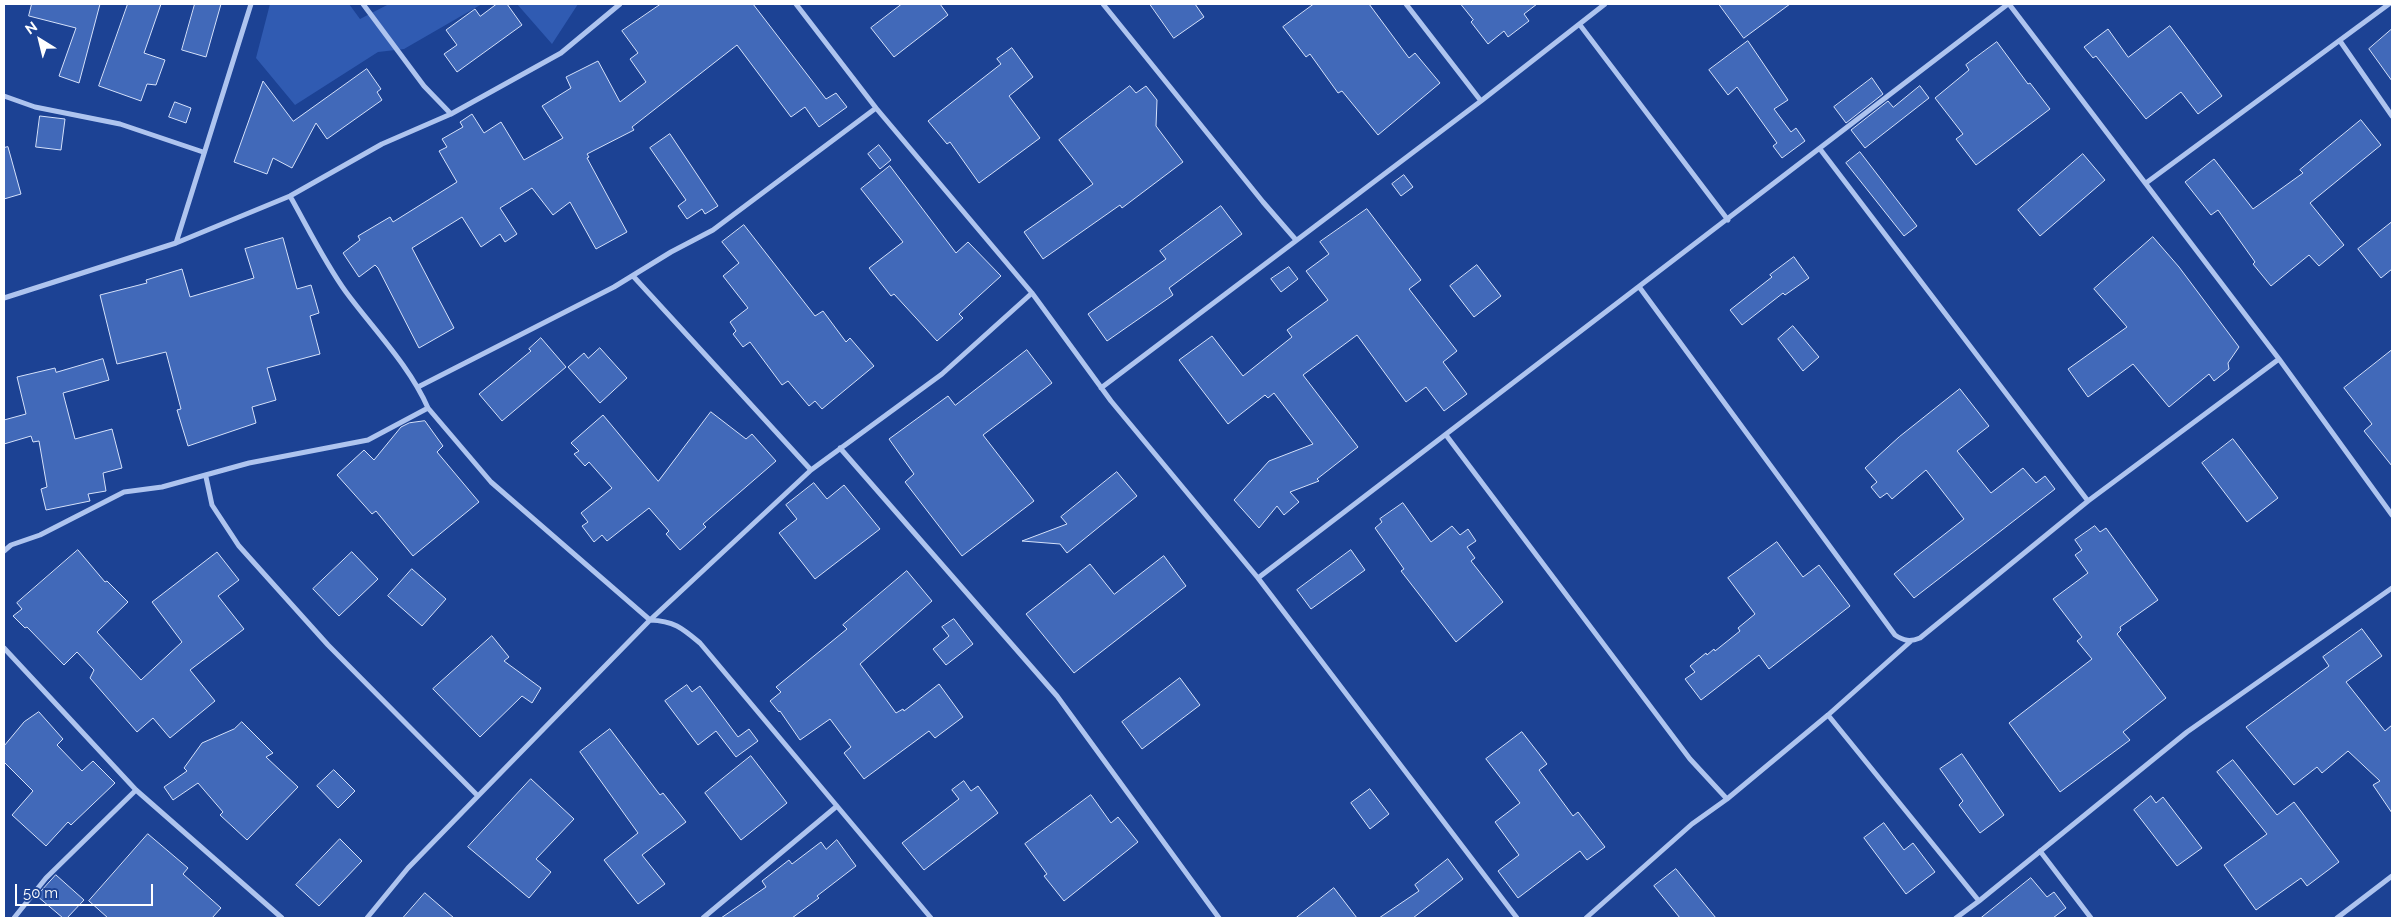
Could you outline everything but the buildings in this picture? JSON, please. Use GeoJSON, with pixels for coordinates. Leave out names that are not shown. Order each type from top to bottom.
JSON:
{"type":"FeatureCollection","features":[{"type":"Feature","properties":{"kind":"street"},"geometry":{"type":"LineString","coordinates":[[176,243],[251,4]]}},
{"type":"Feature","properties":{"kind":"street"},"geometry":{"type":"LineString","coordinates":[[364,4],[424,86],[451,114]]}},
{"type":"Feature","properties":{"kind":"street"},"geometry":{"type":"LineString","coordinates":[[4,298],[176,243],[290,196],[382,144],[451,114],[561,53],[620,4]]}},
{"type":"Feature","properties":{"kind":"street"},"geometry":{"type":"LineString","coordinates":[[796,4],[876,108],[1032,293],[1101,388],[1258,578],[1518,918]]}},
{"type":"Feature","properties":{"kind":"street"},"geometry":{"type":"LineString","coordinates":[[1104,4],[1263,202],[1296,240]]}},
{"type":"Feature","properties":{"kind":"street"},"geometry":{"type":"LineString","coordinates":[[1406,4],[1481,101]]}},
{"type":"Feature","properties":{"kind":"street"},"geometry":{"type":"LineString","coordinates":[[1101,388],[1481,101],[1605,4]]}},
{"type":"Feature","properties":{"kind":"street"},"geometry":{"type":"LineString","coordinates":[[1258,578],[1640,288],[2008,4],[2279,359],[2392,515]]}},
{"type":"Feature","properties":{"kind":"street"},"geometry":{"type":"LineString","coordinates":[[2146,183],[2389,4]]}},
{"type":"Feature","properties":{"kind":"street"},"geometry":{"type":"LineString","coordinates":[[1580,24],[1728,220]]}},
{"type":"Feature","properties":{"kind":"street"},"geometry":{"type":"LineString","coordinates":[[2340,41],[2392,116]]}},
{"type":"Feature","properties":{"kind":"street"},"geometry":{"type":"LineString","coordinates":[[4,96],[35,107],[120,124],[203,152]]}},
{"type":"Feature","properties":{"kind":"street"},"geometry":{"type":"LineString","coordinates":[[418,387],[633,276],[671,252],[713,230],[876,108]]}},
{"type":"Feature","properties":{"kind":"street"},"geometry":{"type":"LineString","coordinates":[[1820,149],[2088,501]]}},
{"type":"Feature","properties":{"kind":"street"},"geometry":{"type":"LineString","coordinates":[[290,196],[344,290],[418,387],[428,408],[491,482],[650,620],[668,621],[682,628],[700,643],[931,918]]}},
{"type":"Feature","properties":{"kind":"street"},"geometry":{"type":"LineString","coordinates":[[633,276],[811,470]]}},
{"type":"Feature","properties":{"kind":"street"},"geometry":{"type":"LineString","coordinates":[[1640,288],[1895,635],[1903,640],[1912,641]]}},
{"type":"Feature","properties":{"kind":"street"},"geometry":{"type":"LineString","coordinates":[[367,918],[408,868],[650,620],[811,470],[942,374],[1032,293]]}},
{"type":"Feature","properties":{"kind":"street"},"geometry":{"type":"LineString","coordinates":[[1586,918],[1692,824],[1726,799],[1828,715],[1912,641],[1920,638],[2088,501],[2279,359]]}},
{"type":"Feature","properties":{"kind":"street"},"geometry":{"type":"LineString","coordinates":[[4,551],[11,544],[40,535],[124,492],[162,488],[206,477],[249,463],[368,440],[428,408]]}},
{"type":"Feature","properties":{"kind":"street"},"geometry":{"type":"LineString","coordinates":[[1446,435],[1690,758],[1726,799]]}},
{"type":"Feature","properties":{"kind":"street"},"geometry":{"type":"LineString","coordinates":[[840,448],[1056,696],[1219,918]]}},
{"type":"Feature","properties":{"kind":"street"},"geometry":{"type":"LineString","coordinates":[[206,477],[212,505],[239,546],[328,645],[478,796]]}},
{"type":"Feature","properties":{"kind":"street"},"geometry":{"type":"LineString","coordinates":[[2386,506],[2392,501]]}},
{"type":"Feature","properties":{"kind":"street"},"geometry":{"type":"LineString","coordinates":[[1956,918],[2187,732],[2392,588]]}},
{"type":"Feature","properties":{"kind":"street"},"geometry":{"type":"LineString","coordinates":[[4,648],[136,790],[282,918]]}},
{"type":"Feature","properties":{"kind":"street"},"geometry":{"type":"LineString","coordinates":[[1828,715],[1979,901]]}},
{"type":"Feature","properties":{"kind":"street"},"geometry":{"type":"LineString","coordinates":[[14,918],[46,878],[136,790]]}},
{"type":"Feature","properties":{"kind":"street"},"geometry":{"type":"LineString","coordinates":[[704,918],[837,806]]}},
{"type":"Feature","properties":{"kind":"street"},"geometry":{"type":"LineString","coordinates":[[2040,851],[2091,918]]}},
{"type":"Feature","properties":{"kind":"street"},"geometry":{"type":"LineString","coordinates":[[2337,918],[2392,876]]}},
{"type":"Feature","properties":{"kind":"shaded area"},"geometry":{"type":"Polygon","coordinates":[[[270,4],[349,4],[360,19],[389,4],[482,4],[404,49],[378,52],[295,105],[256,58],[270,4]]]}},
{"type":"Feature","properties":{"kind":"shaded area"},"geometry":{"type":"Polygon","coordinates":[[[517,4],[578,4],[552,44],[517,4]]]}}]}
